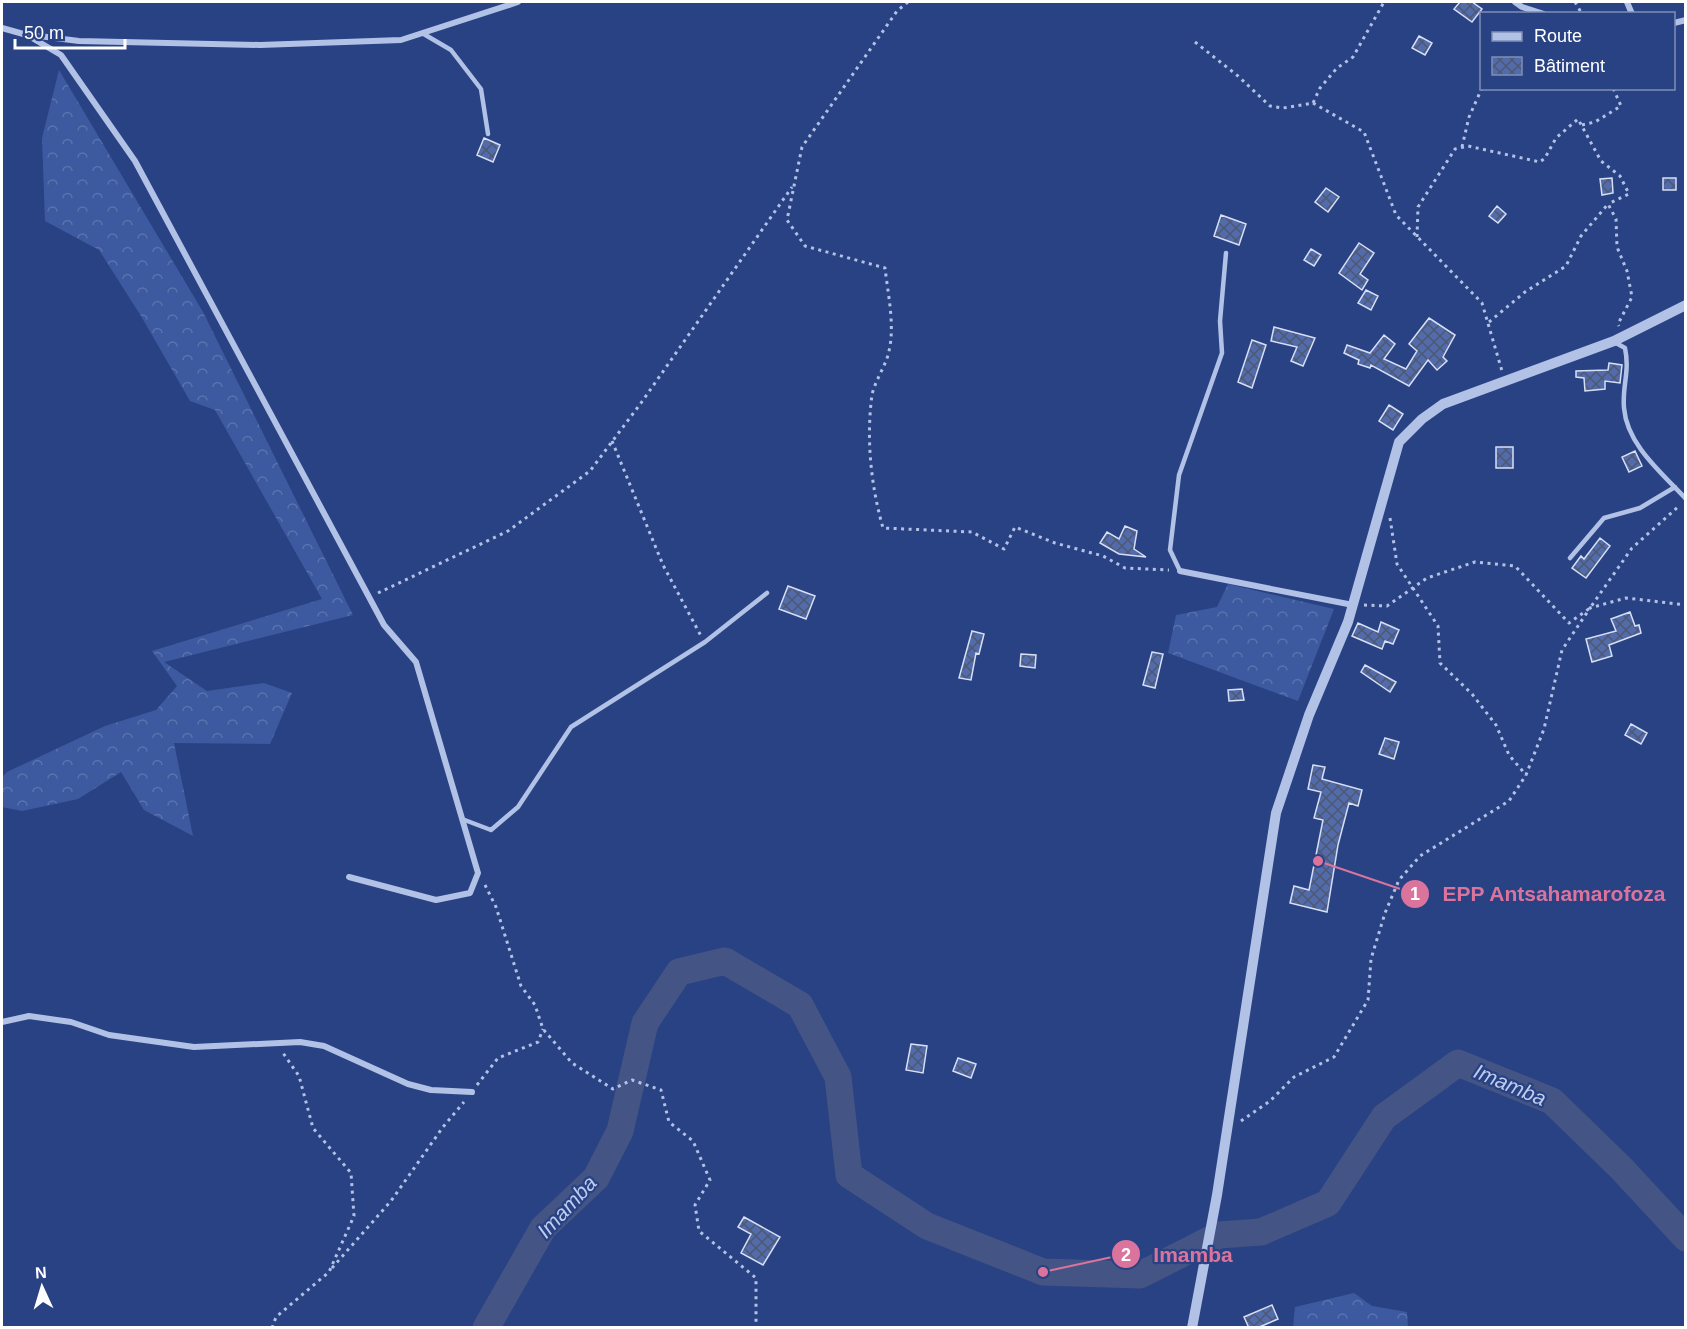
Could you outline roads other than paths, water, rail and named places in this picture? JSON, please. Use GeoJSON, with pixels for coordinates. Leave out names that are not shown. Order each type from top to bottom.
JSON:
{"type":"FeatureCollection","features":[{"type":"Feature","properties":{"kind":"street"},"geometry":{"type":"LineString","coordinates":[[2,28],[27,35],[79,41],[260,45],[401,40],[518,2]]}},
{"type":"Feature","properties":{"kind":"street"},"geometry":{"type":"LineString","coordinates":[[1515,2],[1522,8],[1537,12]]}},
{"type":"Feature","properties":{"kind":"street"},"geometry":{"type":"LineString","coordinates":[[27,35],[61,55],[135,161],[384,625],[416,662],[478,873],[470,893],[436,900],[349,877]]}},
{"type":"Feature","properties":{"kind":"street"},"geometry":{"type":"LineString","coordinates":[[1192,1328],[1217,1195],[1276,813],[1309,715],[1353,605],[1399,442],[1422,419],[1443,404],[1614,341],[1686,305]]}},
{"type":"Feature","properties":{"kind":"street"},"geometry":{"type":"LineString","coordinates":[[1180,571],[1353,605]]}},
{"type":"Feature","properties":{"kind":"street"},"geometry":{"type":"LineString","coordinates":[[2,1022],[29,1016],[71,1022],[109,1035],[194,1047],[238,1047],[276,1042],[324,1046],[388,1077],[430,1090],[472,1092]]}},
{"type":"Feature","properties":{"kind":"lane"},"geometry":{"type":"LineString","coordinates":[[422,33],[451,50],[481,89],[488,134]]}},
{"type":"Feature","properties":{"kind":"lane"},"geometry":{"type":"LineString","coordinates":[[1180,571],[1170,550],[1179,475],[1222,353],[1220,321],[1226,253]]}},
{"type":"Feature","properties":{"kind":"lane"},"geometry":{"type":"LineString","coordinates":[[1614,341],[1624,348],[1629,366],[1624,408],[1632,439],[1686,500]]}},
{"type":"Feature","properties":{"kind":"lane"},"geometry":{"type":"LineString","coordinates":[[1570,558],[1604,518],[1640,508],[1675,488]]}},
{"type":"Feature","properties":{"kind":"lane"},"geometry":{"type":"LineString","coordinates":[[462,819],[491,830],[518,807],[571,727],[705,642],[767,593]]}},
{"type":"Feature","properties":{"kind":"waterway","name":"Imamba"},"geometry":{"type":"LineString","coordinates":[[486,1328],[543,1228],[596,1178],[620,1131],[645,1023],[679,972],[725,961],[800,1005],[838,1077],[849,1175],[927,1226],[1043,1272],[1140,1275],[1219,1235],[1261,1232],[1328,1203],[1384,1117],[1458,1063],[1552,1101],[1621,1168],[1686,1238]]}},
{"type":"Feature","properties":{"kind":"place","name":"EPP Antsahamarofoza"},"geometry":{"type":"Point","coordinates":[1318,861]}},
{"type":"Feature","properties":{"kind":"place","name":"Imamba"},"geometry":{"type":"Point","coordinates":[1043,1272]}}]}
